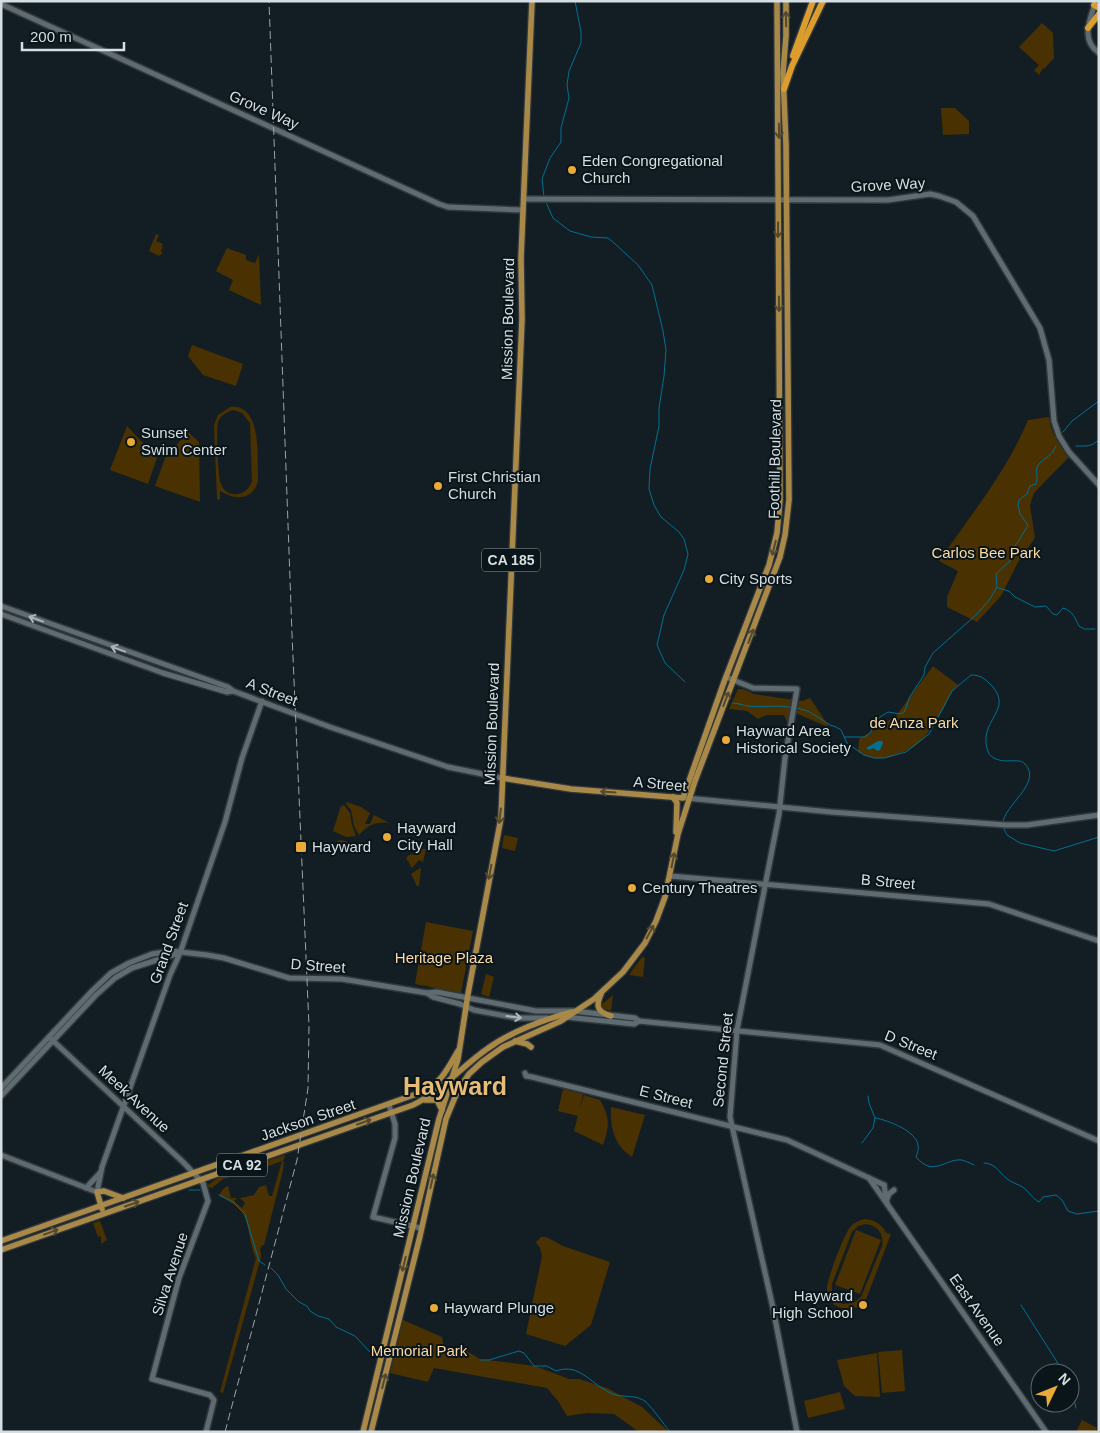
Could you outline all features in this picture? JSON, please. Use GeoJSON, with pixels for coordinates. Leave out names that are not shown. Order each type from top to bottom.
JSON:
{"type":"FeatureCollection","features":[{"type":"Feature","properties":{"kind":"highway"},"geometry":{"type":"LineString","coordinates":[[784,89],[789,67],[813,1]]}},
{"type":"Feature","properties":{"kind":"highway"},"geometry":{"type":"LineString","coordinates":[[784,89],[792,66],[823,1]]}},
{"type":"Feature","properties":{"kind":"highway"},"geometry":{"type":"LineString","coordinates":[[1088,28],[1096,8]]}},
{"type":"Feature","properties":{"kind":"main road","name":"Mission Boulevard"},"geometry":{"type":"LineString","coordinates":[[363,1432],[442,1110],[453,1078],[461,1044],[467,998],[501,818],[522,319],[521,258],[532,1]]}},
{"type":"Feature","properties":{"kind":"main road","name":"Foothill Boulevard"},"geometry":{"type":"LineString","coordinates":[[458,1090],[469,1074],[500,1048],[568,1017],[602,992],[626,968],[647,939],[662,907],[686,798],[726,677],[768,569],[779,521],[780,493],[777,1]]}},
{"type":"Feature","properties":{"kind":"main road","name":"Foothill Boulevard"},"geometry":{"type":"LineString","coordinates":[[686,798],[775,572],[786,527],[789,500],[784,89],[786,1]]}},
{"type":"Feature","properties":{"kind":"main road","name":"A Street"},"geometry":{"type":"LineString","coordinates":[[502,778],[571,790],[686,798]]}},
{"type":"Feature","properties":{"kind":"main road"},"geometry":{"type":"LineString","coordinates":[[673,798],[677,803],[676,844]]}},
{"type":"Feature","properties":{"kind":"main road"},"geometry":{"type":"LineString","coordinates":[[602,992],[598,1001],[598,1008],[603,1014],[611,1016]]}},
{"type":"Feature","properties":{"kind":"main road","name":"Foothill Boulevard"},"geometry":{"type":"LineString","coordinates":[[453,1078],[494,1044],[555,1017],[574,1011]]}},
{"type":"Feature","properties":{"kind":"main road"},"geometry":{"type":"LineString","coordinates":[[515,1041],[531,1047]]}},
{"type":"Feature","properties":{"kind":"main road","name":"Jackson Street"},"geometry":{"type":"LineString","coordinates":[[1,1241],[422,1092],[434,1085],[445,1073],[461,1044]]}},
{"type":"Feature","properties":{"kind":"main road","name":"Jackson Street"},"geometry":{"type":"LineString","coordinates":[[1,1250],[392,1113],[423,1100],[453,1078]]}},
{"type":"Feature","properties":{"kind":"main road","name":"Mission Boulevard"},"geometry":{"type":"LineString","coordinates":[[371,1432],[446,1119],[458,1090]]}},
{"type":"Feature","properties":{"kind":"main road"},"geometry":{"type":"LineString","coordinates":[[423,1100],[436,1100],[440,1103],[442,1110]]}},
{"type":"Feature","properties":{"kind":"main road"},"geometry":{"type":"LineString","coordinates":[[103,1213],[97,1192],[104,1191],[123,1198]]}},
{"type":"Feature","properties":{"kind":"street","name":"Grove Way"},"geometry":{"type":"LineString","coordinates":[[1,4],[438,204],[448,207],[523,210]]}},
{"type":"Feature","properties":{"kind":"street"},"geometry":{"type":"LineString","coordinates":[[1088,28],[1087,38],[1089,44],[1099,53]]}},
{"type":"Feature","properties":{"kind":"street","name":"Grove Way"},"geometry":{"type":"LineString","coordinates":[[524,199],[888,200],[930,194],[953,200],[973,216],[1040,328],[1049,360],[1054,421],[1059,436],[1069,452],[1099,485]]}},
{"type":"Feature","properties":{"kind":"street","name":"A Street"},"geometry":{"type":"LineString","coordinates":[[1,606],[228,687],[233,691],[330,727],[448,767],[502,778]]}},
{"type":"Feature","properties":{"kind":"street","name":"A Street"},"geometry":{"type":"LineString","coordinates":[[1,614],[163,673],[227,692],[233,691]]}},
{"type":"Feature","properties":{"kind":"street"},"geometry":{"type":"LineString","coordinates":[[726,677],[734,679]]}},
{"type":"Feature","properties":{"kind":"street","name":"Second Street"},"geometry":{"type":"LineString","coordinates":[[734,679],[752,688],[797,689],[785,758],[780,808],[737,1030],[730,1117],[773,1308],[796,1432]]}},
{"type":"Feature","properties":{"kind":"street","name":"Grand Street"},"geometry":{"type":"LineString","coordinates":[[97,1192],[100,1173],[170,975],[180,953],[227,816],[242,758],[262,701]]}},
{"type":"Feature","properties":{"kind":"street","name":"A Street"},"geometry":{"type":"LineString","coordinates":[[686,798],[780,808],[1006,825],[1027,825],[1099,815]]}},
{"type":"Feature","properties":{"kind":"street","name":"B Street"},"geometry":{"type":"LineString","coordinates":[[670,876],[988,904],[1099,941]]}},
{"type":"Feature","properties":{"kind":"street","name":"D Street"},"geometry":{"type":"LineString","coordinates":[[1,1088],[114,978],[132,968],[180,953],[224,958],[289,978],[341,979],[427,993],[437,992],[536,1010],[574,1011],[635,1018],[639,1022]]}},
{"type":"Feature","properties":{"kind":"street","name":"D Street"},"geometry":{"type":"LineString","coordinates":[[427,993],[433,997],[460,1004],[472,1010],[510,1017],[568,1017],[634,1024],[639,1022],[880,1045],[1099,1141]]}},
{"type":"Feature","properties":{"kind":"street","name":"D Street"},"geometry":{"type":"LineString","coordinates":[[1,1096],[51,1039]]}},
{"type":"Feature","properties":{"kind":"street","name":"Meek Avenue"},"geometry":{"type":"LineString","coordinates":[[51,1039],[200,1180]]}},
{"type":"Feature","properties":{"kind":"street","name":"E Street"},"geometry":{"type":"LineString","coordinates":[[525,1073],[526,1076],[787,1140],[884,1185]]}},
{"type":"Feature","properties":{"kind":"street"},"geometry":{"type":"LineString","coordinates":[[389,1105],[395,1127],[395,1138],[373,1217],[421,1228]]}},
{"type":"Feature","properties":{"kind":"street"},"geometry":{"type":"LineString","coordinates":[[1,1155],[97,1192]]}},
{"type":"Feature","properties":{"kind":"street"},"geometry":{"type":"LineString","coordinates":[[86,1188],[100,1173]]}},
{"type":"Feature","properties":{"kind":"street","name":"East Avenue"},"geometry":{"type":"LineString","coordinates":[[868,1178],[884,1201],[887,1201]]}},
{"type":"Feature","properties":{"kind":"street","name":"Silva Avenue"},"geometry":{"type":"LineString","coordinates":[[200,1180],[208,1201],[179,1278],[152,1379],[208,1393],[213,1398],[213,1404],[206,1432]]}},
{"type":"Feature","properties":{"kind":"street"},"geometry":{"type":"LineString","coordinates":[[879,1193],[880,1188],[884,1185]]}},
{"type":"Feature","properties":{"kind":"street","name":"East Avenue"},"geometry":{"type":"LineString","coordinates":[[884,1185],[887,1201],[1046,1432]]}},
{"type":"Feature","properties":{"kind":"street"},"geometry":{"type":"LineString","coordinates":[[887,1201],[889,1194],[894,1190]]}},
{"type":"Feature","properties":{"kind":"green space"},"geometry":{"type":"Polygon","coordinates":[[[1042,23],[1053,33],[1054,58],[1043,68],[1039,75],[1034,70],[1039,65],[1019,47],[1042,23]]]}},
{"type":"Feature","properties":{"kind":"green space"},"geometry":{"type":"Polygon","coordinates":[[[941,108],[955,108],[969,121],[969,134],[943,135],[941,108]]]}},
{"type":"Feature","properties":{"kind":"green space"},"geometry":{"type":"Polygon","coordinates":[[[156,234],[159,235],[156,241],[163,244],[161,252],[163,253],[159,256],[149,251],[156,234]]]}},
{"type":"Feature","properties":{"kind":"green space"},"geometry":{"type":"Polygon","coordinates":[[[227,248],[246,255],[246,260],[255,263],[259,254],[261,305],[229,290],[233,280],[216,271],[227,248]]]}},
{"type":"Feature","properties":{"kind":"green space"},"geometry":{"type":"Polygon","coordinates":[[[192,345],[243,364],[236,386],[203,375],[188,356],[192,345]]]}},
{"type":"Feature","properties":{"kind":"green space"},"geometry":{"type":"Polygon","coordinates":[[[230,407],[241,408],[248,414],[253,423],[256,435],[258,481],[256,488],[252,492],[242,497],[231,496],[220,491],[220,500],[217,499],[214,425],[218,415],[230,407]],[[233,410],[224,414],[217,426],[220,480],[224,489],[232,494],[242,493],[250,486],[252,481],[250,423],[242,413],[233,410]]]}},
{"type":"Feature","properties":{"kind":"green space","name":"Carlos Bee Park"},"geometry":{"type":"Polygon","coordinates":[[[1049,417],[1054,434],[1069,457],[1034,493],[1030,505],[1035,538],[1018,562],[1001,596],[977,622],[947,607],[947,597],[958,571],[939,561],[999,475],[1028,420],[1049,417]]]}},
{"type":"Feature","properties":{"kind":"green space","name":"Sunset Swim Center"},"geometry":{"type":"Polygon","coordinates":[[[127,426],[157,458],[148,484],[110,470],[127,426]]]}},
{"type":"Feature","properties":{"kind":"green space"},"geometry":{"type":"Polygon","coordinates":[[[188,432],[199,442],[200,502],[155,486],[165,458],[188,432]]]}},
{"type":"Feature","properties":{"kind":"green space","name":"de Anza Park"},"geometry":{"type":"Polygon","coordinates":[[[933,666],[958,685],[921,741],[908,750],[888,757],[873,758],[858,752],[859,739],[896,716],[933,666]]]}},
{"type":"Feature","properties":{"kind":"green space","name":"de Anza Park"},"geometry":{"type":"Polygon","coordinates":[[[738,689],[754,694],[802,701],[810,698],[830,728],[791,711],[788,724],[784,715],[767,715],[758,719],[747,711],[729,709],[738,689]]]}},
{"type":"Feature","properties":{"kind":"green space"},"geometry":{"type":"Polygon","coordinates":[[[347,802],[361,807],[370,813],[365,824],[370,824],[374,815],[389,823],[372,824],[359,835],[354,826],[351,810],[346,804],[347,802]]]}},
{"type":"Feature","properties":{"kind":"green space"},"geometry":{"type":"Polygon","coordinates":[[[344,805],[350,813],[356,836],[346,837],[333,831],[341,806],[344,805]]]}},
{"type":"Feature","properties":{"kind":"green space"},"geometry":{"type":"Polygon","coordinates":[[[504,835],[518,838],[515,851],[502,848],[504,835]]]}},
{"type":"Feature","properties":{"kind":"green space"},"geometry":{"type":"Polygon","coordinates":[[[341,840],[355,844],[354,849],[336,846],[337,841],[341,840]]]}},
{"type":"Feature","properties":{"kind":"green space"},"geometry":{"type":"Polygon","coordinates":[[[418,849],[426,849],[423,862],[419,860],[412,868],[406,858],[409,855],[416,854],[418,849]]]}},
{"type":"Feature","properties":{"kind":"green space"},"geometry":{"type":"Polygon","coordinates":[[[420,868],[419,886],[417,886],[411,874],[420,868]]]}},
{"type":"Feature","properties":{"kind":"green space","name":"Heritage Plaza"},"geometry":{"type":"Polygon","coordinates":[[[426,922],[473,931],[461,993],[415,984],[426,922]]]}},
{"type":"Feature","properties":{"kind":"green space"},"geometry":{"type":"Polygon","coordinates":[[[642,957],[645,958],[643,977],[629,975],[642,957]]]}},
{"type":"Feature","properties":{"kind":"green space"},"geometry":{"type":"Polygon","coordinates":[[[486,974],[494,977],[489,997],[481,994],[486,974]]]}},
{"type":"Feature","properties":{"kind":"green space"},"geometry":{"type":"Polygon","coordinates":[[[613,995],[611,1011],[601,1008],[601,1005],[613,995]]]}},
{"type":"Feature","properties":{"kind":"green space"},"geometry":{"type":"Polygon","coordinates":[[[563,1089],[583,1094],[580,1109],[584,1095],[600,1100],[606,1112],[608,1122],[603,1145],[574,1131],[578,1116],[558,1111],[563,1089]]]}},
{"type":"Feature","properties":{"kind":"green space"},"geometry":{"type":"Polygon","coordinates":[[[611,1107],[645,1115],[632,1157],[621,1147],[614,1135],[611,1122],[611,1107]]]}},
{"type":"Feature","properties":{"kind":"green space"},"geometry":{"type":"Polygon","coordinates":[[[285,1155],[282,1161],[261,1169],[223,1179],[212,1188],[208,1187],[219,1177],[285,1155]]]}},
{"type":"Feature","properties":{"kind":"green space"},"geometry":{"type":"Polygon","coordinates":[[[282,1161],[284,1161],[283,1170],[264,1245],[261,1246],[261,1257],[223,1393],[220,1392],[256,1258],[245,1217],[240,1209],[219,1195],[228,1186],[231,1198],[237,1198],[234,1201],[242,1208],[245,1203],[240,1198],[254,1195],[259,1187],[266,1185],[269,1196],[272,1196],[282,1161]]]}},
{"type":"Feature","properties":{"kind":"green space"},"geometry":{"type":"Polygon","coordinates":[[[865,1219],[875,1221],[886,1233],[891,1234],[862,1310],[857,1307],[841,1308],[832,1303],[827,1294],[830,1275],[848,1230],[854,1223],[865,1219]],[[870,1225],[858,1226],[852,1232],[832,1284],[834,1296],[843,1304],[853,1303],[861,1297],[882,1246],[881,1234],[877,1228],[870,1225]]]}},
{"type":"Feature","properties":{"kind":"green space"},"geometry":{"type":"Polygon","coordinates":[[[100,1221],[107,1240],[101,1244],[101,1236],[98,1237],[93,1223],[100,1221]]]}},
{"type":"Feature","properties":{"kind":"green space"},"geometry":{"type":"Polygon","coordinates":[[[856,1230],[881,1240],[860,1294],[835,1285],[856,1230]]]}},
{"type":"Feature","properties":{"kind":"green space"},"geometry":{"type":"Polygon","coordinates":[[[541,1237],[546,1237],[563,1246],[610,1262],[591,1325],[565,1346],[526,1334],[542,1256],[536,1242],[541,1237]]]}},
{"type":"Feature","properties":{"kind":"green space","name":"Memorial Park"},"geometry":{"type":"Polygon","coordinates":[[[403,1320],[442,1337],[444,1347],[460,1347],[480,1359],[535,1366],[569,1379],[579,1379],[607,1388],[642,1407],[669,1432],[639,1432],[614,1414],[588,1413],[567,1416],[547,1388],[434,1368],[428,1382],[390,1373],[403,1320]]]}},
{"type":"Feature","properties":{"kind":"green space"},"geometry":{"type":"Polygon","coordinates":[[[902,1350],[905,1391],[882,1393],[878,1352],[902,1350]]]}},
{"type":"Feature","properties":{"kind":"green space"},"geometry":{"type":"Polygon","coordinates":[[[877,1353],[880,1397],[855,1396],[844,1386],[837,1360],[877,1353]]]}},
{"type":"Feature","properties":{"kind":"green space"},"geometry":{"type":"Polygon","coordinates":[[[840,1392],[845,1409],[808,1418],[804,1401],[840,1392]]]}},
{"type":"Feature","properties":{"kind":"green space"},"geometry":{"type":"Polygon","coordinates":[[[1082,1420],[1097,1428],[1096,1432],[1076,1432],[1082,1420]]]}},
{"type":"Feature","properties":{"kind":"water"},"geometry":{"type":"Polygon","coordinates":[[[878,741],[883,743],[880,750],[878,751],[873,748],[869,750],[866,748],[878,741]]]}},
{"type":"Feature","properties":{"kind":"waterway"},"geometry":{"type":"LineString","coordinates":[[544,197],[542,179],[550,158],[561,142],[561,128],[569,98],[567,85],[569,71],[581,43],[581,32],[575,1]]}},
{"type":"Feature","properties":{"kind":"waterway"},"geometry":{"type":"LineString","coordinates":[[545,200],[553,218],[570,231],[591,237],[608,238],[638,265],[652,285],[666,350],[659,408],[659,426],[650,469],[649,489],[654,505],[661,517],[679,532],[684,539],[688,554],[684,570],[664,615],[657,645],[665,663],[685,682]]}},
{"type":"Feature","properties":{"kind":"waterway"},"geometry":{"type":"LineString","coordinates":[[1063,432],[1072,421],[1099,401]]}},
{"type":"Feature","properties":{"kind":"waterway"},"geometry":{"type":"LineString","coordinates":[[1076,446],[1089,446],[1099,440]]}},
{"type":"Feature","properties":{"kind":"waterway"},"geometry":{"type":"LineString","coordinates":[[997,587],[996,574],[1010,561],[1012,549],[1028,525],[1020,514],[1019,500],[1027,494],[1030,486],[1036,484],[1039,464],[1051,454],[1056,446]]}},
{"type":"Feature","properties":{"kind":"waterway"},"geometry":{"type":"LineString","coordinates":[[844,737],[865,737],[870,733],[880,717],[888,712],[901,714],[905,711],[909,698],[924,675],[925,667],[933,653],[977,614],[990,599],[997,587]]}},
{"type":"Feature","properties":{"kind":"waterway"},"geometry":{"type":"LineString","coordinates":[[998,588],[1009,591],[1015,597],[1035,607],[1046,606],[1053,614],[1057,615],[1063,608],[1066,609],[1073,615],[1079,626],[1084,629],[1095,629]]}},
{"type":"Feature","properties":{"kind":"waterway"},"geometry":{"type":"LineString","coordinates":[[797,708],[808,711],[841,730],[847,743],[864,755],[884,758],[906,752],[929,734],[952,691],[971,675],[982,678],[996,692],[999,700],[998,708],[987,732],[986,742],[989,754],[999,760],[1022,762],[1029,771],[1026,787],[1009,809],[1003,823]]}},
{"type":"Feature","properties":{"kind":"waterway"},"geometry":{"type":"LineString","coordinates":[[732,703],[793,708]]}},
{"type":"Feature","properties":{"kind":"waterway"},"geometry":{"type":"LineString","coordinates":[[1003,827],[1007,835],[1020,843],[1054,851],[1099,837]]}},
{"type":"Feature","properties":{"kind":"waterway"},"geometry":{"type":"LineString","coordinates":[[868,1096],[875,1118],[894,1124],[912,1135],[918,1145],[916,1157],[922,1163],[934,1167],[962,1160],[974,1165]]}},
{"type":"Feature","properties":{"kind":"waterway"},"geometry":{"type":"LineString","coordinates":[[862,1143],[873,1128],[875,1118]]}},
{"type":"Feature","properties":{"kind":"waterway"},"geometry":{"type":"LineString","coordinates":[[984,1163],[994,1166],[1008,1180],[1024,1188],[1039,1202],[1043,1197],[1056,1195],[1062,1200],[1068,1211],[1077,1214],[1099,1211]]}},
{"type":"Feature","properties":{"kind":"waterway"},"geometry":{"type":"LineString","coordinates":[[189,1190],[200,1190]]}},
{"type":"Feature","properties":{"kind":"waterway"},"geometry":{"type":"LineString","coordinates":[[219,1195],[233,1202],[245,1214],[259,1261],[265,1265]]}},
{"type":"Feature","properties":{"kind":"waterway"},"geometry":{"type":"LineString","coordinates":[[271,1268],[278,1275],[286,1289],[299,1302],[307,1306],[310,1311],[318,1316],[329,1319],[336,1327],[355,1336],[370,1352]]}},
{"type":"Feature","properties":{"kind":"waterway"},"geometry":{"type":"LineString","coordinates":[[1021,1305],[1058,1363]]}},
{"type":"Feature","properties":{"kind":"waterway"},"geometry":{"type":"LineString","coordinates":[[481,1360],[489,1360],[519,1351],[524,1353],[534,1366],[547,1366],[556,1371],[564,1369],[579,1372],[613,1394],[634,1397],[646,1402],[670,1432]]}},
{"type":"Feature","properties":{"kind":"railway"},"geometry":{"type":"LineString","coordinates":[[225,1432],[297,1160],[308,1088],[309,1026],[292,634],[269,1]]}},
{"type":"Feature","properties":{"kind":"place","name":"Eden Congregational Church"},"geometry":{"type":"Point","coordinates":[572,170]}},
{"type":"Feature","properties":{"kind":"place","name":"Sunset Swim Center"},"geometry":{"type":"Point","coordinates":[131,442]}},
{"type":"Feature","properties":{"kind":"place","name":"First Christian Church"},"geometry":{"type":"Point","coordinates":[438,486]}},
{"type":"Feature","properties":{"kind":"place","name":"City Sports"},"geometry":{"type":"Point","coordinates":[709,579]}},
{"type":"Feature","properties":{"kind":"place","name":"Hayward Area Historical Society"},"geometry":{"type":"Point","coordinates":[726,740]}},
{"type":"Feature","properties":{"kind":"place","name":"Hayward City Hall"},"geometry":{"type":"Point","coordinates":[387,837]}},
{"type":"Feature","properties":{"kind":"place","name":"Hayward"},"geometry":{"type":"Point","coordinates":[301,847]}},
{"type":"Feature","properties":{"kind":"place","name":"Century Theatres"},"geometry":{"type":"Point","coordinates":[632,888]}},
{"type":"Feature","properties":{"kind":"place","name":"Hayward High School"},"geometry":{"type":"Point","coordinates":[863,1305]}},
{"type":"Feature","properties":{"kind":"place","name":"Hayward Plunge"},"geometry":{"type":"Point","coordinates":[434,1308]}},
{"type":"Feature","properties":{"kind":"district","name":"Hayward"},"geometry":{"type":"Point","coordinates":[455,1086]}}]}
